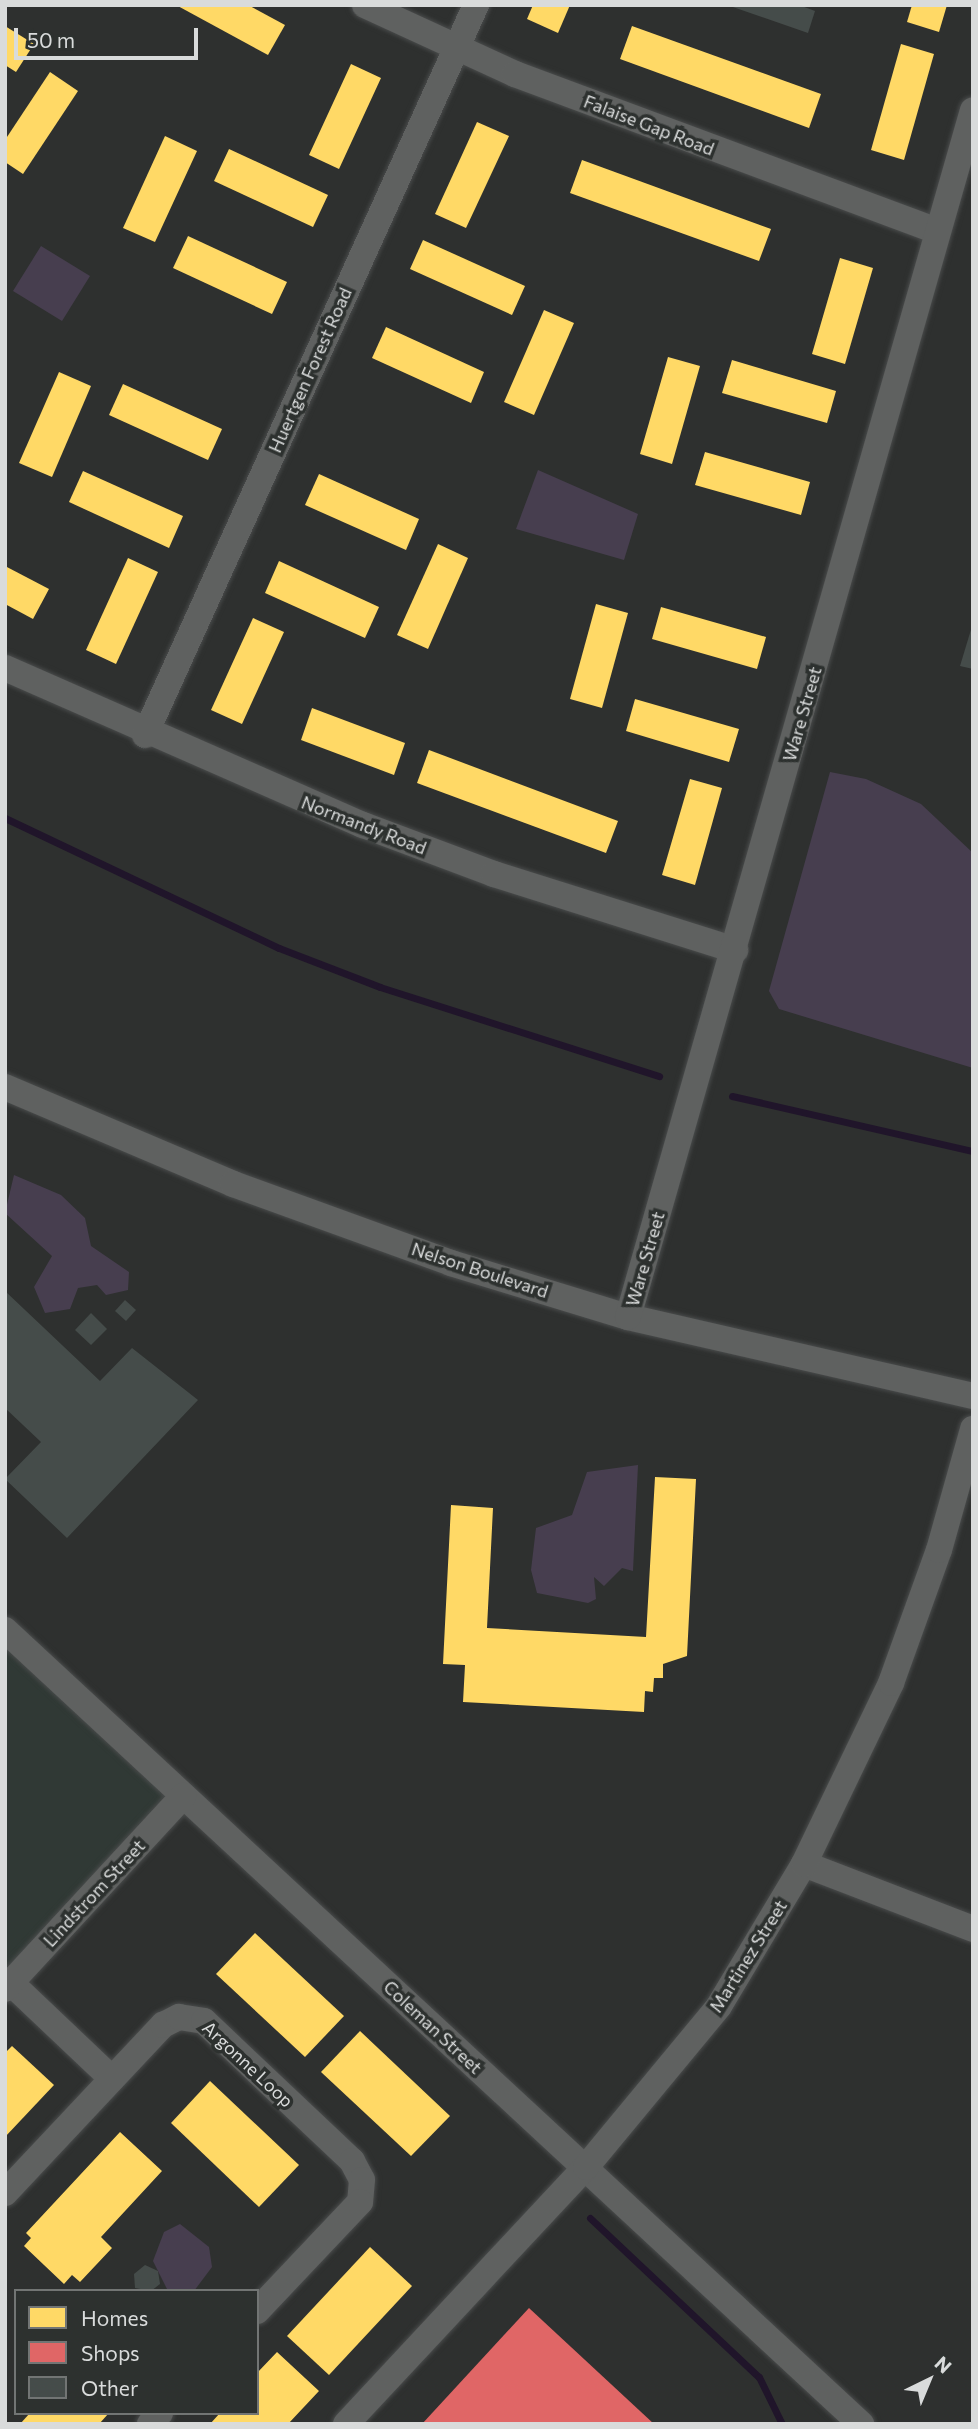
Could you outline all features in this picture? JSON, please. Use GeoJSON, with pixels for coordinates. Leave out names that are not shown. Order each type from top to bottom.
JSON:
{"type":"FeatureCollection","features":[{"type":"Feature","properties":{"kind":"street","name":"Falaise Gap Road"},"geometry":{"type":"LineString","coordinates":[[365,5],[456,48],[938,231]]}},
{"type":"Feature","properties":{"kind":"street","name":"Huertgen Forest Road"},"geometry":{"type":"LineString","coordinates":[[145,735],[476,5]]}},
{"type":"Feature","properties":{"kind":"street","name":"Ware Street"},"geometry":{"type":"LineString","coordinates":[[628,1317],[973,110]]}},
{"type":"Feature","properties":{"kind":"street","name":"Normandy Road"},"geometry":{"type":"LineString","coordinates":[[5,668],[145,735],[494,874],[735,950]]}},
{"type":"Feature","properties":{"kind":"street","name":"Nelson Boulevard"},"geometry":{"type":"LineString","coordinates":[[5,1087],[233,1184],[628,1317],[973,1396]]}},
{"type":"Feature","properties":{"kind":"street","name":"Martinez Street"},"geometry":{"type":"LineString","coordinates":[[346,2424],[586,2167],[719,2007],[804,1864],[891,1683],[951,1509],[973,1429]]}},
{"type":"Feature","properties":{"kind":"street"},"geometry":{"type":"LineString","coordinates":[[951,1509],[973,1488]]}},
{"type":"Feature","properties":{"kind":"street","name":"Coleman Street"},"geometry":{"type":"LineString","coordinates":[[5,1630],[861,2424]]}},
{"type":"Feature","properties":{"kind":"street","name":"Lindstrom Street"},"geometry":{"type":"LineString","coordinates":[[8,1986],[183,1796]]}},
{"type":"Feature","properties":{"kind":"street"},"geometry":{"type":"LineString","coordinates":[[804,1864],[973,1930]]}},
{"type":"Feature","properties":{"kind":"street"},"geometry":{"type":"LineString","coordinates":[[8,1986],[112,2079]]}},
{"type":"Feature","properties":{"kind":"street","name":"Argonne Loop"},"geometry":{"type":"LineString","coordinates":[[5,2193],[170,2019],[195,2017],[359,2170],[360,2202],[259,2309]]}},
{"type":"Feature","properties":{"kind":"shaded area"},"geometry":{"type":"Polygon","coordinates":[[[41,246],[90,276],[62,321],[13,291],[41,246]]]}},
{"type":"Feature","properties":{"kind":"shaded area"},"geometry":{"type":"Polygon","coordinates":[[[538,470],[638,514],[624,560],[516,529],[538,470]]]}},
{"type":"Feature","properties":{"kind":"shaded area"},"geometry":{"type":"Polygon","coordinates":[[[830,772],[866,779],[921,804],[973,853],[973,1068],[779,1009],[769,991],[830,772]]]}},
{"type":"Feature","properties":{"kind":"shaded area"},"geometry":{"type":"Polygon","coordinates":[[[14,1175],[61,1195],[85,1218],[91,1246],[129,1272],[128,1290],[106,1295],[97,1285],[78,1288],[70,1309],[45,1313],[34,1287],[52,1256],[5,1213],[14,1175]]]}},
{"type":"Feature","properties":{"kind":"shaded area"},"geometry":{"type":"Polygon","coordinates":[[[638,1465],[633,1571],[622,1568],[604,1586],[594,1577],[596,1599],[588,1603],[537,1593],[531,1570],[536,1528],[572,1515],[587,1472],[638,1465]]]}},
{"type":"Feature","properties":{"kind":"shaded area"},"geometry":{"type":"Polygon","coordinates":[[[5,1631],[183,1796],[5,1988],[5,1631]]]}},
{"type":"Feature","properties":{"kind":"shaded area"},"geometry":{"type":"Polygon","coordinates":[[[180,2224],[209,2247],[212,2267],[196,2289],[167,2289],[153,2261],[164,2232],[180,2224]]]}},
{"type":"Feature","properties":{"kind":"building: Homes"},"geometry":{"type":"Polygon","coordinates":[[[176,5],[248,5],[285,25],[268,55],[176,5]]]}},
{"type":"Feature","properties":{"kind":"building: Homes"},"geometry":{"type":"Polygon","coordinates":[[[533,5],[570,5],[558,33],[527,19],[533,5]]]}},
{"type":"Feature","properties":{"kind":"building: Homes"},"geometry":{"type":"Polygon","coordinates":[[[912,5],[947,5],[939,32],[907,22],[912,5]]]}},
{"type":"Feature","properties":{"kind":"building: Homes"},"geometry":{"type":"Polygon","coordinates":[[[5,26],[34,44],[16,72],[5,65],[5,26]]]}},
{"type":"Feature","properties":{"kind":"building: Homes"},"geometry":{"type":"Polygon","coordinates":[[[632,26],[821,94],[809,128],[620,59],[632,26]]]}},
{"type":"Feature","properties":{"kind":"building: Homes"},"geometry":{"type":"Polygon","coordinates":[[[901,44],[934,54],[904,160],[871,150],[901,44]]]}},
{"type":"Feature","properties":{"kind":"building: Homes"},"geometry":{"type":"Polygon","coordinates":[[[351,64],[381,78],[339,169],[309,155],[351,64]]]}},
{"type":"Feature","properties":{"kind":"building: Homes"},"geometry":{"type":"Polygon","coordinates":[[[50,72],[78,91],[23,174],[5,162],[5,140],[50,72]]]}},
{"type":"Feature","properties":{"kind":"building: Homes"},"geometry":{"type":"Polygon","coordinates":[[[477,122],[509,136],[466,228],[435,214],[477,122]]]}},
{"type":"Feature","properties":{"kind":"building: Homes"},"geometry":{"type":"Polygon","coordinates":[[[165,136],[197,151],[155,242],[123,228],[165,136]]]}},
{"type":"Feature","properties":{"kind":"building: Homes"},"geometry":{"type":"Polygon","coordinates":[[[229,149],[328,195],[313,227],[214,181],[229,149]]]}},
{"type":"Feature","properties":{"kind":"building: Homes"},"geometry":{"type":"Polygon","coordinates":[[[582,160],[771,229],[759,261],[570,193],[582,160]]]}},
{"type":"Feature","properties":{"kind":"building: Homes"},"geometry":{"type":"Polygon","coordinates":[[[188,236],[287,282],[272,314],[173,268],[188,236]]]}},
{"type":"Feature","properties":{"kind":"building: Homes"},"geometry":{"type":"Polygon","coordinates":[[[423,240],[525,286],[512,315],[410,269],[423,240]]]}},
{"type":"Feature","properties":{"kind":"building: Homes"},"geometry":{"type":"Polygon","coordinates":[[[840,258],[873,268],[845,364],[812,354],[840,258]]]}},
{"type":"Feature","properties":{"kind":"building: Homes"},"geometry":{"type":"Polygon","coordinates":[[[544,310],[574,323],[534,415],[504,402],[544,310]]]}},
{"type":"Feature","properties":{"kind":"building: Homes"},"geometry":{"type":"Polygon","coordinates":[[[386,327],[484,372],[471,403],[372,358],[386,327]]]}},
{"type":"Feature","properties":{"kind":"building: Homes"},"geometry":{"type":"Polygon","coordinates":[[[668,357],[700,366],[672,464],[640,454],[668,357]]]}},
{"type":"Feature","properties":{"kind":"building: Homes"},"geometry":{"type":"Polygon","coordinates":[[[732,360],[836,391],[827,423],[722,393],[732,360]]]}},
{"type":"Feature","properties":{"kind":"building: Homes"},"geometry":{"type":"Polygon","coordinates":[[[59,372],[91,386],[52,477],[19,463],[59,372]]]}},
{"type":"Feature","properties":{"kind":"building: Homes"},"geometry":{"type":"Polygon","coordinates":[[[123,384],[222,429],[208,460],[109,415],[123,384]]]}},
{"type":"Feature","properties":{"kind":"building: Homes"},"geometry":{"type":"Polygon","coordinates":[[[705,452],[810,482],[801,515],[695,485],[705,452]]]}},
{"type":"Feature","properties":{"kind":"building: Homes"},"geometry":{"type":"Polygon","coordinates":[[[83,471],[183,516],[169,548],[69,502],[83,471]]]}},
{"type":"Feature","properties":{"kind":"building: Homes"},"geometry":{"type":"Polygon","coordinates":[[[319,474],[419,519],[406,550],[305,505],[319,474]]]}},
{"type":"Feature","properties":{"kind":"building: Homes"},"geometry":{"type":"Polygon","coordinates":[[[438,544],[468,558],[428,649],[397,635],[438,544]]]}},
{"type":"Feature","properties":{"kind":"building: Homes"},"geometry":{"type":"Polygon","coordinates":[[[128,558],[158,572],[116,664],[86,650],[128,558]]]}},
{"type":"Feature","properties":{"kind":"building: Homes"},"geometry":{"type":"Polygon","coordinates":[[[279,561],[379,607],[365,638],[265,593],[279,561]]]}},
{"type":"Feature","properties":{"kind":"building: Homes"},"geometry":{"type":"Polygon","coordinates":[[[5,566],[49,589],[33,619],[5,604],[5,566]]]}},
{"type":"Feature","properties":{"kind":"building: Homes"},"geometry":{"type":"Polygon","coordinates":[[[596,604],[628,613],[602,708],[570,699],[596,604]]]}},
{"type":"Feature","properties":{"kind":"building: Homes"},"geometry":{"type":"Polygon","coordinates":[[[661,607],[766,637],[757,669],[652,639],[661,607]]]}},
{"type":"Feature","properties":{"kind":"building: Homes"},"geometry":{"type":"Polygon","coordinates":[[[253,618],[284,632],[242,724],[211,710],[253,618]]]}},
{"type":"Feature","properties":{"kind":"building: Homes"},"geometry":{"type":"Polygon","coordinates":[[[635,699],[739,729],[729,762],[626,731],[635,699]]]}},
{"type":"Feature","properties":{"kind":"building: Homes"},"geometry":{"type":"Polygon","coordinates":[[[312,708],[405,743],[394,775],[301,740],[312,708]]]}},
{"type":"Feature","properties":{"kind":"building: Homes"},"geometry":{"type":"Polygon","coordinates":[[[429,750],[618,821],[606,853],[417,783],[429,750]]]}},
{"type":"Feature","properties":{"kind":"building: Homes"},"geometry":{"type":"Polygon","coordinates":[[[690,779],[722,788],[695,885],[662,875],[690,779]]]}},
{"type":"Feature","properties":{"kind":"building: Homes"},"geometry":{"type":"Polygon","coordinates":[[[655,1477],[696,1479],[687,1656],[663,1664],[663,1678],[654,1678],[653,1692],[645,1691],[644,1712],[463,1702],[465,1665],[443,1664],[451,1505],[493,1508],[487,1628],[646,1637],[655,1477]]]}},
{"type":"Feature","properties":{"kind":"building: Homes"},"geometry":{"type":"Polygon","coordinates":[[[255,1933],[344,2016],[305,2057],[216,1974],[255,1933]]]}},
{"type":"Feature","properties":{"kind":"building: Homes"},"geometry":{"type":"Polygon","coordinates":[[[360,2031],[450,2116],[411,2156],[321,2072],[360,2031]]]}},
{"type":"Feature","properties":{"kind":"building: Homes"},"geometry":{"type":"Polygon","coordinates":[[[12,2046],[54,2085],[5,2137],[5,2053],[12,2046]]]}},
{"type":"Feature","properties":{"kind":"building: Homes"},"geometry":{"type":"Polygon","coordinates":[[[210,2081],[299,2165],[259,2207],[171,2123],[210,2081]]]}},
{"type":"Feature","properties":{"kind":"building: Homes"},"geometry":{"type":"Polygon","coordinates":[[[120,2132],[162,2171],[101,2237],[112,2248],[80,2282],[72,2275],[64,2284],[24,2246],[31,2238],[26,2233],[120,2132]]]}},
{"type":"Feature","properties":{"kind":"building: Homes"},"geometry":{"type":"Polygon","coordinates":[[[370,2247],[412,2286],[329,2375],[287,2336],[370,2247]]]}},
{"type":"Feature","properties":{"kind":"building: Homes"},"geometry":{"type":"Polygon","coordinates":[[[277,2352],[319,2391],[288,2424],[210,2424],[218,2415],[259,2415],[259,2371],[277,2352]]]}},
{"type":"Feature","properties":{"kind":"building: Homes"},"geometry":{"type":"Polygon","coordinates":[[[28,2415],[107,2415],[99,2424],[20,2424],[28,2415]]]}},
{"type":"Feature","properties":{"kind":"building: Shops"},"geometry":{"type":"Polygon","coordinates":[[[529,2308],[654,2424],[422,2424],[529,2308]]]}},
{"type":"Feature","properties":{"kind":"building: Other"},"geometry":{"type":"Polygon","coordinates":[[[799,5],[815,11],[808,33],[730,6],[799,5]]]}},
{"type":"Feature","properties":{"kind":"building: Other"},"geometry":{"type":"Polygon","coordinates":[[[973,623],[973,669],[960,666],[973,623]]]}},
{"type":"Feature","properties":{"kind":"building: Other"},"geometry":{"type":"Polygon","coordinates":[[[5,1291],[100,1381],[132,1348],[198,1400],[67,1538],[5,1479],[41,1442],[5,1408],[5,1291]]]}},
{"type":"Feature","properties":{"kind":"building: Other"},"geometry":{"type":"Polygon","coordinates":[[[125,1300],[136,1310],[126,1321],[115,1311],[125,1300]]]}},
{"type":"Feature","properties":{"kind":"building: Other"},"geometry":{"type":"Polygon","coordinates":[[[91,1313],[107,1329],[91,1345],[75,1330],[91,1313]]]}},
{"type":"Feature","properties":{"kind":"building: Other"},"geometry":{"type":"Polygon","coordinates":[[[145,2265],[158,2271],[160,2284],[154,2289],[135,2288],[134,2274],[145,2265]]]}},
{"type":"Feature","properties":{"kind":"waterway"},"geometry":{"type":"LineString","coordinates":[[5,818],[279,948],[380,987],[659,1076]]}},
{"type":"Feature","properties":{"kind":"waterway"},"geometry":{"type":"LineString","coordinates":[[732,1096],[973,1151]]}},
{"type":"Feature","properties":{"kind":"waterway"},"geometry":{"type":"LineString","coordinates":[[590,2218],[759,2377],[782,2424]]}}]}
